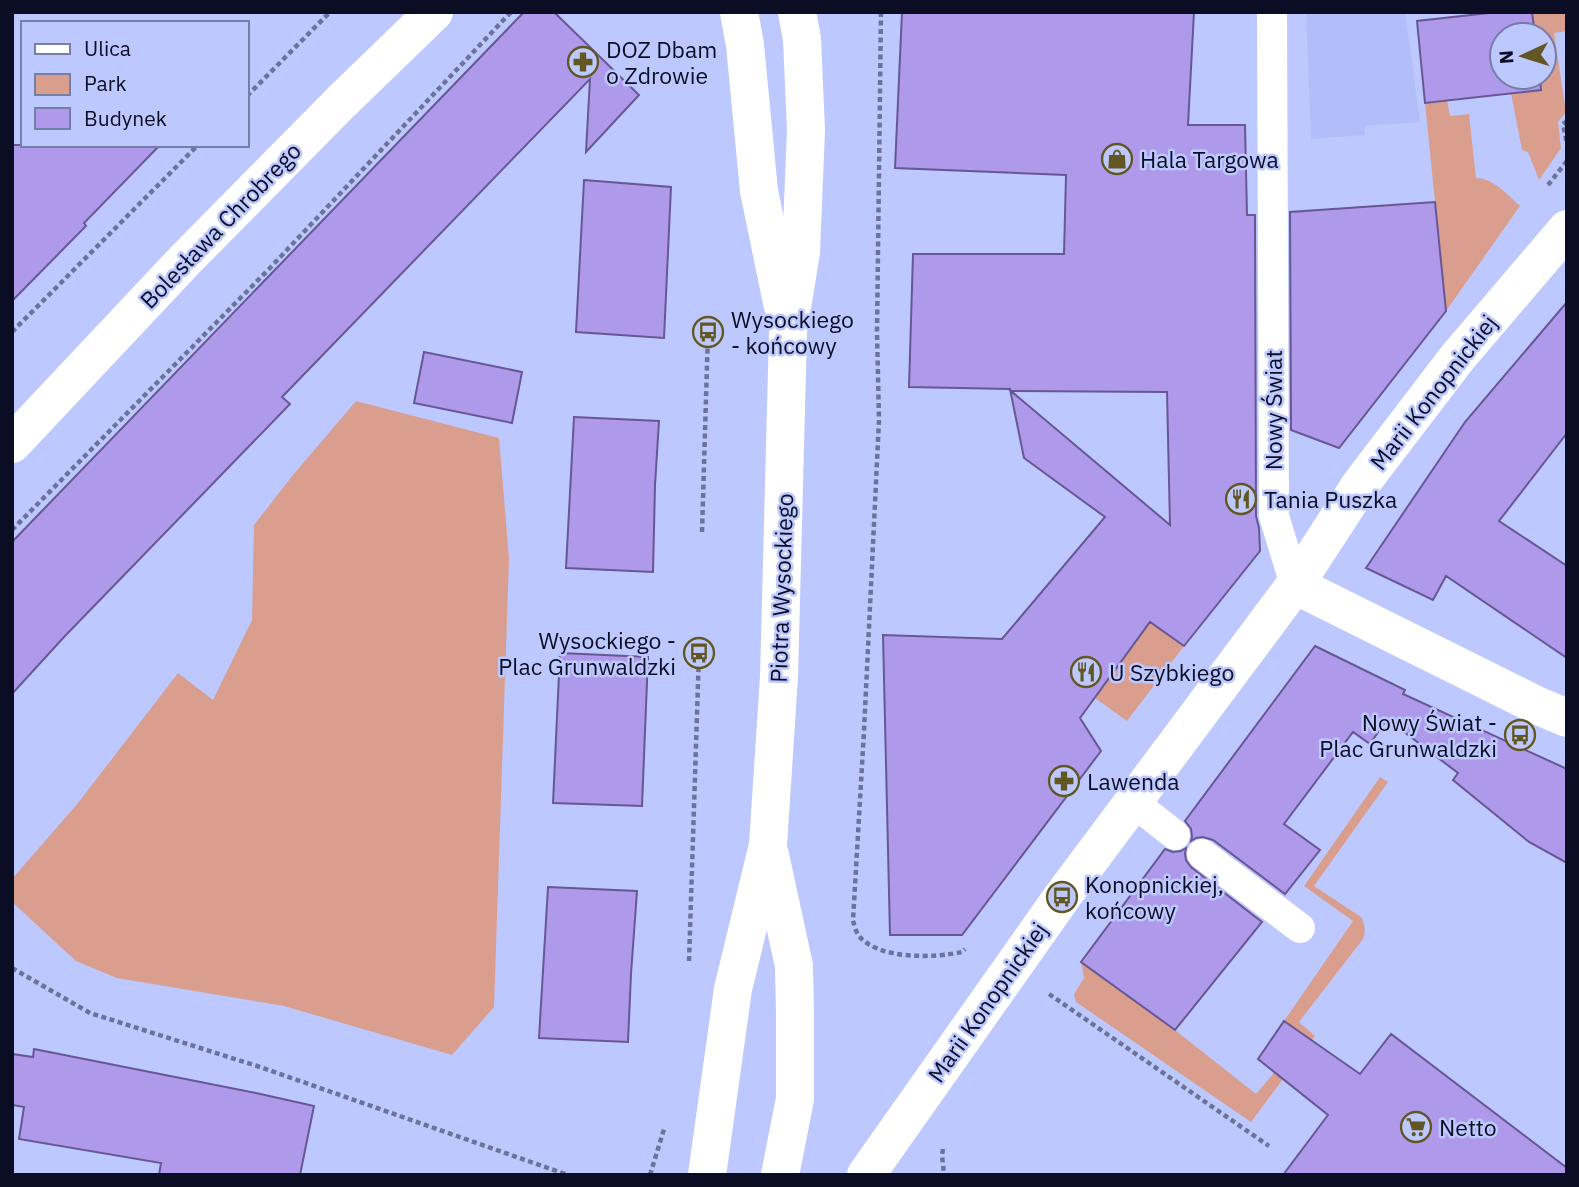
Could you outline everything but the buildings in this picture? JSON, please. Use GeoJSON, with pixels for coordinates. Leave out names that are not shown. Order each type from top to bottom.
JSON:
{"type":"FeatureCollection","features":[{"type":"Feature","properties":{"kind":"street","name":"Bolesława Chrobrego"},"geometry":{"type":"LineString","coordinates":[[12,444],[185,260],[434,12]]}},
{"type":"Feature","properties":{"kind":"street","name":"Piotra Wysockiego"},"geometry":{"type":"LineString","coordinates":[[739,12],[745,46],[758,191],[788,332]]}},
{"type":"Feature","properties":{"kind":"street","name":"Piotra Wysockiego"},"geometry":{"type":"LineString","coordinates":[[707,1175],[733,989],[768,845],[779,677],[788,332],[801,252],[806,130],[802,39],[797,12]]}},
{"type":"Feature","properties":{"kind":"street","name":"Marii Konopnickiej"},"geometry":{"type":"LineString","coordinates":[[866,1175],[1032,938],[1295,585],[1360,485],[1457,358],[1567,229]]}},
{"type":"Feature","properties":{"kind":"street"},"geometry":{"type":"LineString","coordinates":[[1295,585],[1567,718]]}},
{"type":"Feature","properties":{"kind":"street","name":"Piotra Wysockiego"},"geometry":{"type":"LineString","coordinates":[[768,845],[794,966],[795,1099],[780,1175]]}},
{"type":"Feature","properties":{"kind":"lane","name":"Nowy Świat"},"geometry":{"type":"LineString","coordinates":[[1272,12],[1274,516],[1295,585]]}},
{"type":"Feature","properties":{"kind":"lane"},"geometry":{"type":"LineString","coordinates":[[1133,802],[1175,835]]}},
{"type":"Feature","properties":{"kind":"lane"},"geometry":{"type":"LineString","coordinates":[[1202,854],[1300,928]]}},
{"type":"Feature","properties":{"kind":"path"},"geometry":{"type":"LineString","coordinates":[[248,95],[330,12]]}},
{"type":"Feature","properties":{"kind":"path"},"geometry":{"type":"LineString","coordinates":[[12,530],[269,270],[511,12]]}},
{"type":"Feature","properties":{"kind":"path"},"geometry":{"type":"LineString","coordinates":[[881,12],[878,420],[865,719],[852,920],[858,935],[874,948],[900,954],[926,957],[953,954],[962,952],[971,941]]}},
{"type":"Feature","properties":{"kind":"path"},"geometry":{"type":"LineString","coordinates":[[1567,121],[1563,124],[1567,144]]}},
{"type":"Feature","properties":{"kind":"path"},"geometry":{"type":"LineString","coordinates":[[12,332],[196,147]]}},
{"type":"Feature","properties":{"kind":"path"},"geometry":{"type":"LineString","coordinates":[[1542,194],[1567,161]]}},
{"type":"Feature","properties":{"kind":"path"},"geometry":{"type":"LineString","coordinates":[[702,532],[708,332]]}},
{"type":"Feature","properties":{"kind":"path"},"geometry":{"type":"LineString","coordinates":[[689,969],[699,653]]}},
{"type":"Feature","properties":{"kind":"path"},"geometry":{"type":"LineString","coordinates":[[12,968],[90,1013],[260,1067],[565,1174]]}},
{"type":"Feature","properties":{"kind":"path"},"geometry":{"type":"LineString","coordinates":[[1046,992],[1269,1146]]}},
{"type":"Feature","properties":{"kind":"path"},"geometry":{"type":"LineString","coordinates":[[650,1175],[665,1124]]}},
{"type":"Feature","properties":{"kind":"shaded area"},"geometry":{"type":"Polygon","coordinates":[[[1306,12],[1405,12],[1420,122],[1365,126],[1365,135],[1311,139],[1306,12]]]}},
{"type":"Feature","properties":{"kind":"green space"},"geometry":{"type":"Polygon","coordinates":[[[1567,12],[1567,31],[1558,32],[1558,21],[1534,21],[1533,14],[1567,12]]]}},
{"type":"Feature","properties":{"kind":"green space"},"geometry":{"type":"Polygon","coordinates":[[[1558,59],[1566,112],[1558,122],[1561,148],[1539,180],[1528,152],[1522,150],[1511,93],[1558,91],[1558,59]]]}},
{"type":"Feature","properties":{"kind":"green space"},"geometry":{"type":"Polygon","coordinates":[[[1447,100],[1450,116],[1469,114],[1476,178],[1494,184],[1520,206],[1446,311],[1425,103],[1447,100]]]}},
{"type":"Feature","properties":{"kind":"green space"},"geometry":{"type":"Polygon","coordinates":[[[356,401],[499,438],[509,558],[494,1007],[452,1055],[284,1006],[117,978],[76,961],[12,902],[12,879],[78,803],[178,673],[213,700],[252,620],[254,525],[356,401]]]}},
{"type":"Feature","properties":{"kind":"green space"},"geometry":{"type":"Polygon","coordinates":[[[1150,622],[1184,646],[1127,721],[1095,698],[1150,622]]]}},
{"type":"Feature","properties":{"kind":"green space"},"geometry":{"type":"Polygon","coordinates":[[[1380,777],[1388,782],[1314,886],[1361,917],[1365,928],[1363,939],[1299,1022],[1315,1036],[1251,1122],[1076,1002],[1074,994],[1084,978],[1081,962],[1175,1030],[1256,1094],[1305,1036],[1284,1021],[1353,921],[1304,886],[1380,777]]]}},
{"type":"Feature","properties":{"kind":"place","name":"DOZ Dbam o Zdrowie"},"geometry":{"type":"Point","coordinates":[583,62]}},
{"type":"Feature","properties":{"kind":"place","name":"Hala Targowa"},"geometry":{"type":"Point","coordinates":[1117,159]}},
{"type":"Feature","properties":{"kind":"place","name":"Wysockiego - końcowy"},"geometry":{"type":"Point","coordinates":[708,332]}},
{"type":"Feature","properties":{"kind":"place","name":"Tania Puszka"},"geometry":{"type":"Point","coordinates":[1241,499]}},
{"type":"Feature","properties":{"kind":"place","name":"Wysockiego - Plac Grunwaldzki"},"geometry":{"type":"Point","coordinates":[699,653]}},
{"type":"Feature","properties":{"kind":"place","name":"U Szybkiego"},"geometry":{"type":"Point","coordinates":[1086,672]}},
{"type":"Feature","properties":{"kind":"place","name":"Nowy Świat - Plac Grunwaldzki"},"geometry":{"type":"Point","coordinates":[1520,735]}},
{"type":"Feature","properties":{"kind":"place","name":"Lawenda"},"geometry":{"type":"Point","coordinates":[1064,781]}},
{"type":"Feature","properties":{"kind":"place","name":"Konopnickiej, końcowy"},"geometry":{"type":"Point","coordinates":[1062,897]}},
{"type":"Feature","properties":{"kind":"place","name":"Netto"},"geometry":{"type":"Point","coordinates":[1416,1127]}}]}
